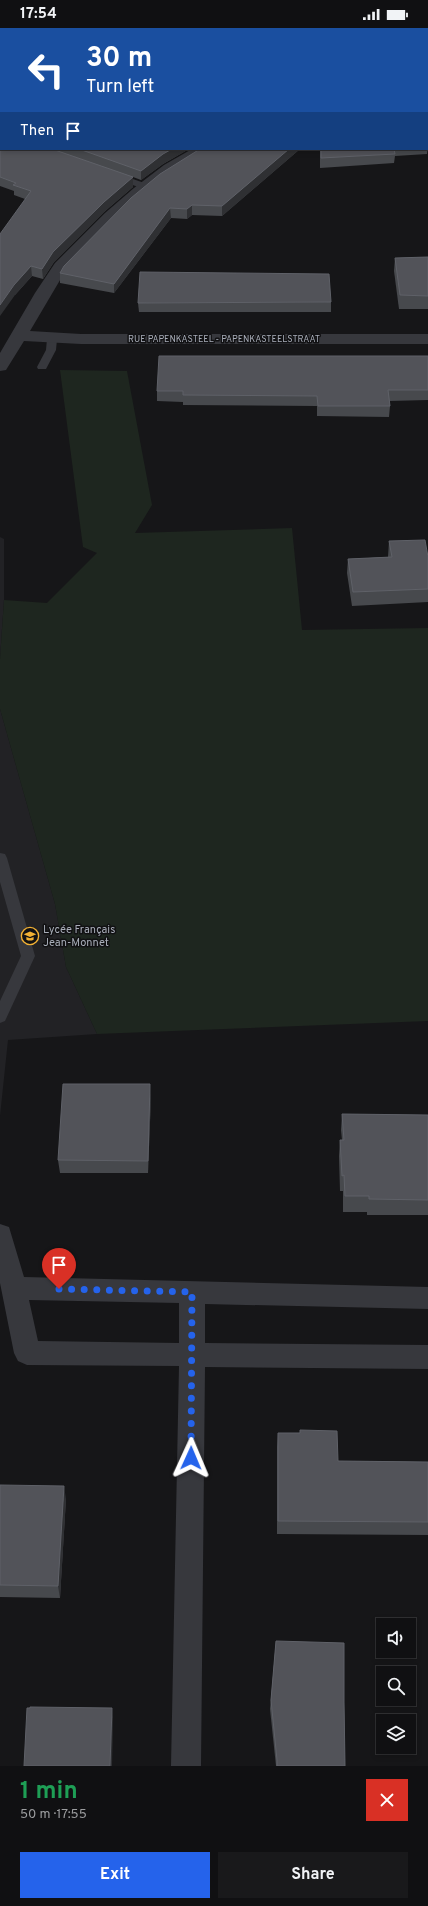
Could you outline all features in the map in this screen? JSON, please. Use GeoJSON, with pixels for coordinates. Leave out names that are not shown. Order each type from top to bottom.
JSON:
{"type":"FeatureCollection","features":[{"type":"Feature","properties":{"kind":"street"},"geometry":{"type":"LineString","coordinates":[[1,364],[21,336],[50,281],[108,218],[162,172],[200,150]]}},
{"type":"Feature","properties":{"kind":"street","name":"RUE PAPENKASTEEL - PAPENKASTEELSTRAAT"},"geometry":{"type":"LineString","coordinates":[[21,336],[52,339],[428,339]]}},
{"type":"Feature","properties":{"kind":"street"},"geometry":{"type":"LineString","coordinates":[[0,1235],[14,1288],[27,1354],[192,1354],[428,1357]]}},
{"type":"Feature","properties":{"kind":"street"},"geometry":{"type":"LineString","coordinates":[[14,1288],[428,1298]]}},
{"type":"Feature","properties":{"kind":"street"},"geometry":{"type":"LineString","coordinates":[[186,1766],[192,1292]]}},
{"type":"Feature","properties":{"kind":"lane"},"geometry":{"type":"LineString","coordinates":[[109,173],[144,186]]}},
{"type":"Feature","properties":{"kind":"lane"},"geometry":{"type":"LineString","coordinates":[[42,367],[51,350],[52,339]]}},
{"type":"Feature","properties":{"kind":"lane"},"geometry":{"type":"LineString","coordinates":[[0,858],[28,956],[0,1017]]}},
{"type":"Feature","properties":{"kind":"shaded area"},"geometry":{"type":"Polygon","coordinates":[[[60,370],[127,371],[152,505],[135,533],[292,528],[302,630],[428,628],[428,1021],[97,1034],[66,967],[55,904],[0,709],[0,659],[4,600],[47,603],[97,553],[83,547],[60,370]]]}},
{"type":"Feature","properties":{"kind":"shaded area"},"geometry":{"type":"Polygon","coordinates":[[[0,537],[4,539],[4,600],[0,659],[0,537]]]}},
{"type":"Feature","properties":{"kind":"shaded area","name":"Lycée Français Jean-Monnet"},"geometry":{"type":"Polygon","coordinates":[[[0,709],[55,904],[66,967],[97,1034],[8,1040],[0,1116],[0,709]]]}},
{"type":"Feature","properties":{"kind":"building"},"geometry":{"type":"Polygon","coordinates":[[[0,150],[55,150],[133,177],[104,202],[53,252],[42,269],[31,266],[14,285],[0,305],[0,234],[31,191],[13,185],[16,183],[0,177],[0,150]]]}},
{"type":"Feature","properties":{"kind":"building"},"geometry":{"type":"Polygon","coordinates":[[[82,150],[170,150],[141,171],[82,150]]]}},
{"type":"Feature","properties":{"kind":"building"},"geometry":{"type":"Polygon","coordinates":[[[198,150],[288,150],[222,206],[192,205],[187,209],[170,208],[114,284],[60,273],[64,266],[131,198],[160,174],[198,150]]]}},
{"type":"Feature","properties":{"kind":"building"},"geometry":{"type":"Polygon","coordinates":[[[321,150],[394,150],[395,154],[321,158],[321,150]]]}},
{"type":"Feature","properties":{"kind":"building"},"geometry":{"type":"Polygon","coordinates":[[[428,257],[428,296],[400,295],[395,258],[428,257]]]}},
{"type":"Feature","properties":{"kind":"building"},"geometry":{"type":"Polygon","coordinates":[[[140,272],[329,274],[331,302],[138,303],[140,272]]]}},
{"type":"Feature","properties":{"kind":"building"},"geometry":{"type":"Polygon","coordinates":[[[159,356],[428,356],[428,390],[388,390],[390,406],[318,406],[317,396],[183,395],[183,391],[157,391],[159,356]]]}},
{"type":"Feature","properties":{"kind":"building"},"geometry":{"type":"Polygon","coordinates":[[[425,540],[428,557],[428,589],[353,592],[348,559],[392,557],[389,541],[425,540]]]}},
{"type":"Feature","properties":{"kind":"building"},"geometry":{"type":"Polygon","coordinates":[[[63,1084],[150,1084],[148,1161],[58,1160],[63,1084]]]}},
{"type":"Feature","properties":{"kind":"building"},"geometry":{"type":"Polygon","coordinates":[[[342,1114],[428,1115],[428,1200],[369,1199],[369,1196],[345,1196],[344,1175],[342,1176],[340,1140],[344,1140],[342,1114]]]}},
{"type":"Feature","properties":{"kind":"building"},"geometry":{"type":"Polygon","coordinates":[[[300,1430],[337,1431],[338,1461],[428,1462],[428,1522],[278,1521],[278,1433],[300,1433],[300,1430]]]}},
{"type":"Feature","properties":{"kind":"building"},"geometry":{"type":"Polygon","coordinates":[[[0,1485],[64,1486],[58,1586],[0,1585],[0,1485]]]}},
{"type":"Feature","properties":{"kind":"building"},"geometry":{"type":"Polygon","coordinates":[[[276,1641],[344,1643],[345,1766],[277,1766],[271,1700],[276,1641]]]}},
{"type":"Feature","properties":{"kind":"building"},"geometry":{"type":"Polygon","coordinates":[[[27,1708],[112,1708],[110,1766],[24,1766],[27,1708]]]}},
{"type":"Feature","properties":{"kind":"place","name":"Lycée Français Jean-Monnet"},"geometry":{"type":"Point","coordinates":[30,936]}},
{"type":"Feature","properties":{"kind":"route"},"geometry":{"type":"LineString","coordinates":[[59,1289],[192,1292],[191,1458]]}}]}
